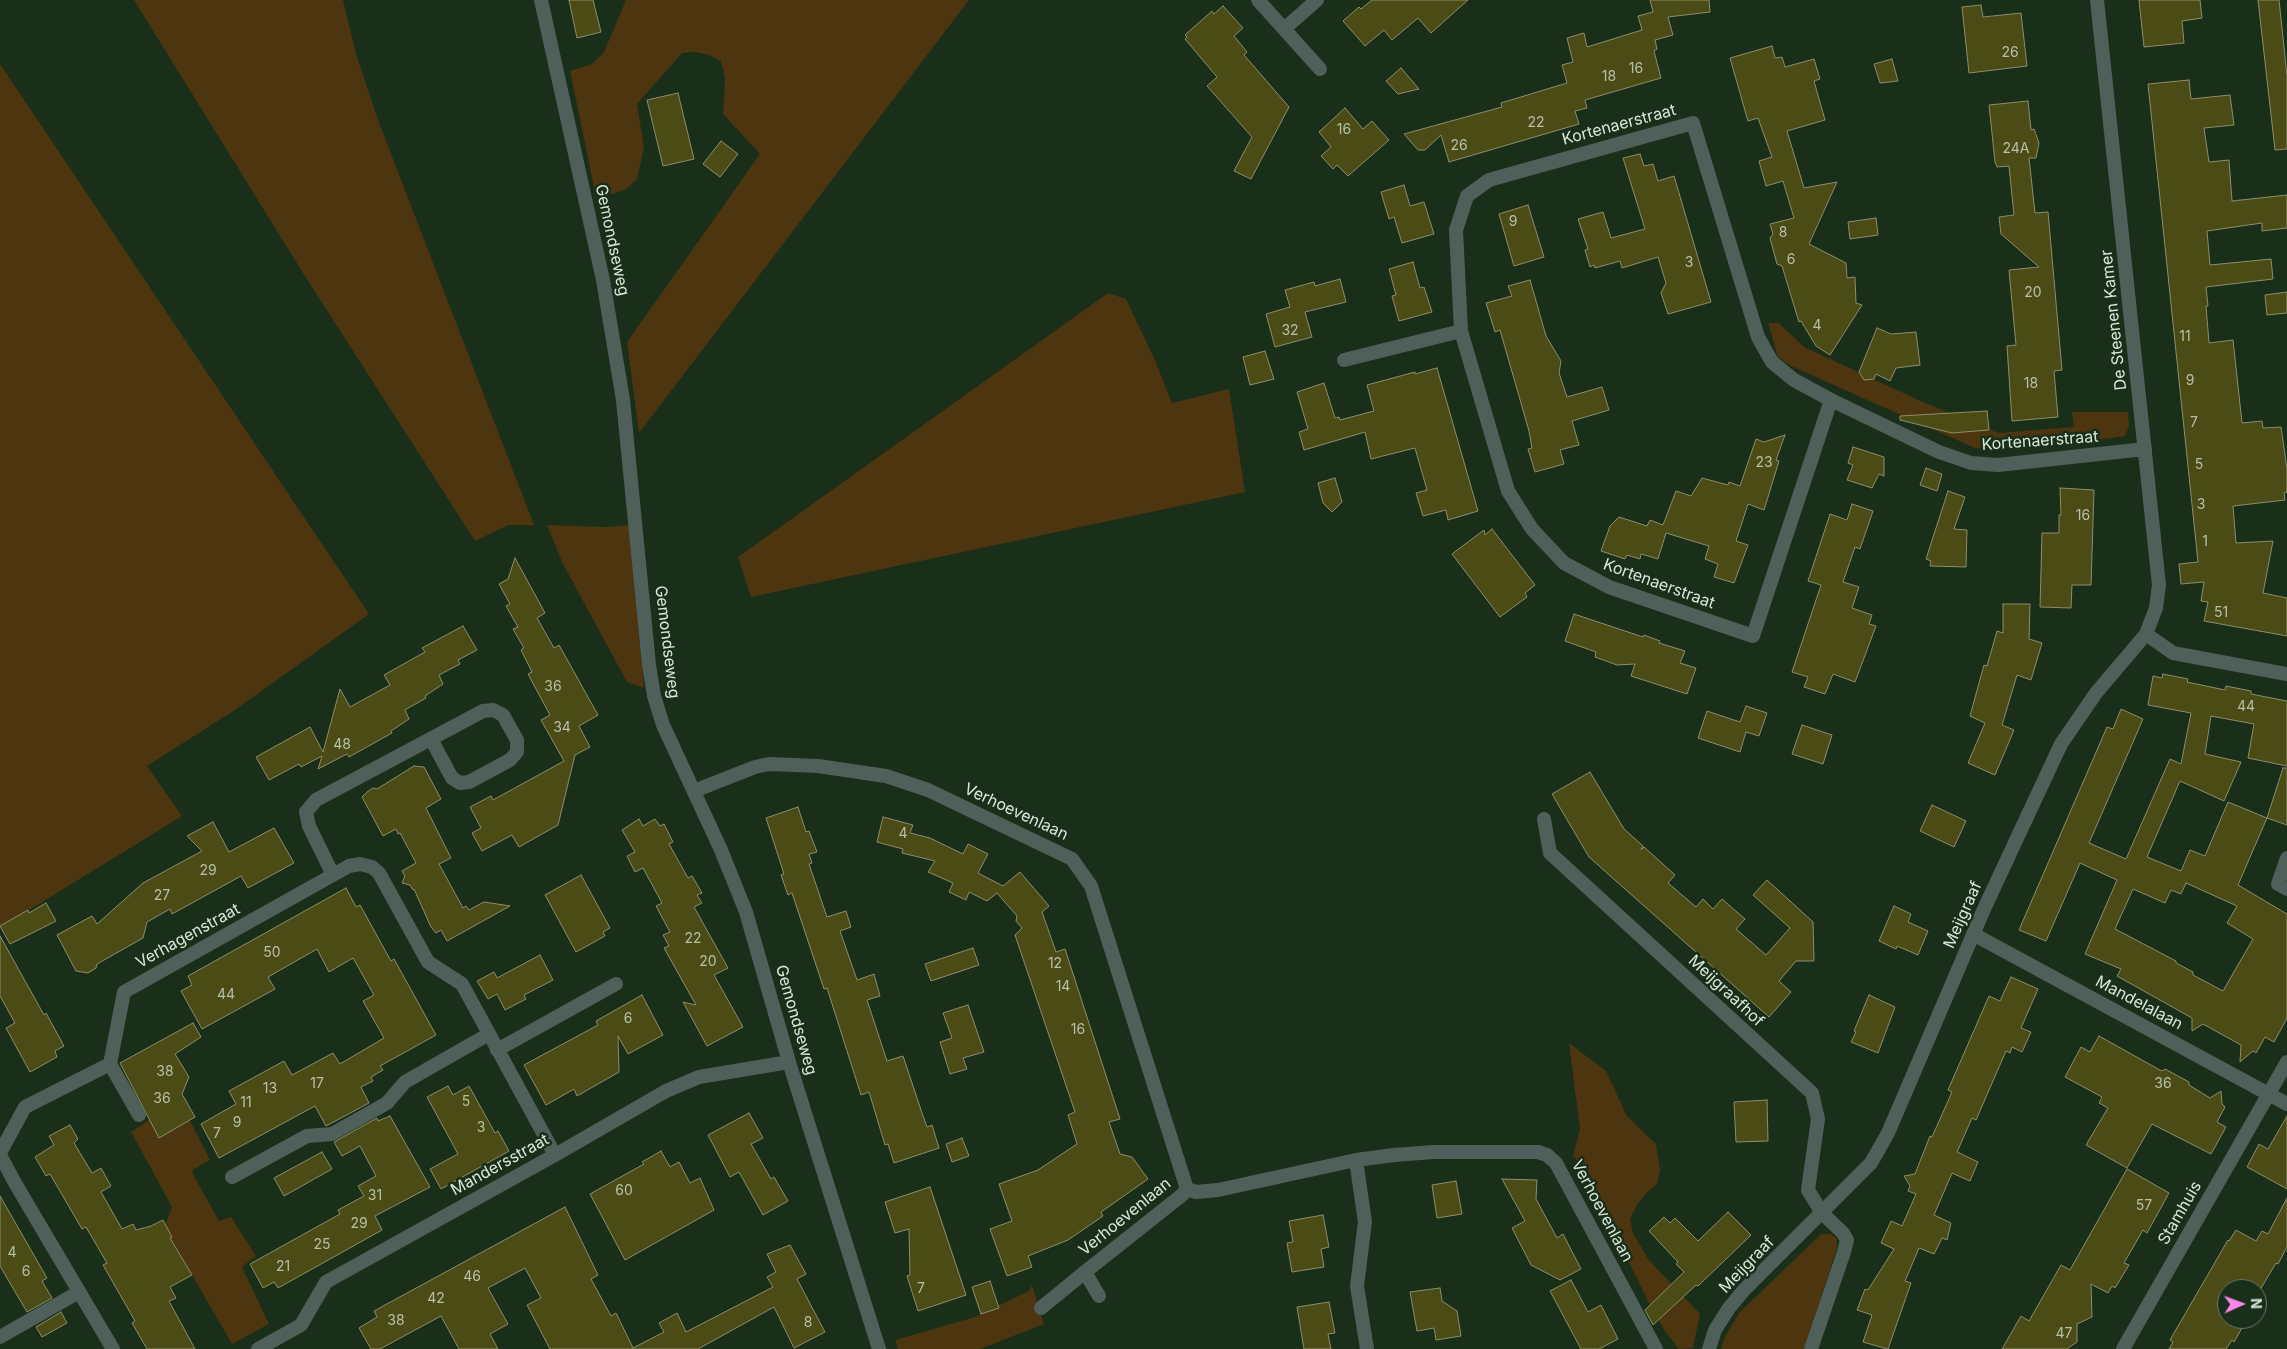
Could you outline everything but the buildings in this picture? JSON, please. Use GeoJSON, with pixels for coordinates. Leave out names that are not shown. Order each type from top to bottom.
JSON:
{"type":"FeatureCollection","features":[{"type":"Feature","properties":{"kind":"street","name":"Gemondseweg"},"geometry":{"type":"LineString","coordinates":[[542,0],[604,280],[623,400],[649,665],[654,696],[663,725],[721,850],[746,912],[789,1062],[879,1349]]}},
{"type":"Feature","properties":{"kind":"street"},"geometry":{"type":"LineString","coordinates":[[1258,0],[1320,69]]}},
{"type":"Feature","properties":{"kind":"street"},"geometry":{"type":"LineString","coordinates":[[1284,29],[1317,0]]}},
{"type":"Feature","properties":{"kind":"street","name":"De Steenen Kamer"},"geometry":{"type":"LineString","coordinates":[[2097,0],[2159,585],[2156,608],[2146,634]]}},
{"type":"Feature","properties":{"kind":"street","name":"Kortenaerstraat"},"geometry":{"type":"LineString","coordinates":[[1830,400],[1753,636],[1609,587],[1564,563],[1532,529],[1508,491],[1461,331],[1456,230],[1467,196],[1488,180],[1693,123],[1758,337],[1772,362],[1794,380],[1830,400],[1939,452],[1970,463],[1998,465],[2145,449]]}},
{"type":"Feature","properties":{"kind":"street"},"geometry":{"type":"LineString","coordinates":[[1344,360],[1461,331]]}},
{"type":"Feature","properties":{"kind":"street"},"geometry":{"type":"LineString","coordinates":[[2146,634],[2173,653],[2287,674]]}},
{"type":"Feature","properties":{"kind":"street","name":"Meijgraaf"},"geometry":{"type":"LineString","coordinates":[[1708,1349],[1715,1330],[1729,1308],[1871,1163],[1888,1133],[1974,934],[2061,744],[2096,693],[2146,634]]}},
{"type":"Feature","properties":{"kind":"street"},"geometry":{"type":"LineString","coordinates":[[333,875],[309,826],[306,812],[316,800],[483,711],[493,710],[503,715],[517,740],[517,752],[510,760],[469,782],[460,783],[452,778],[431,739]]}},
{"type":"Feature","properties":{"kind":"street","name":"Verhoevenlaan"},"geometry":{"type":"LineString","coordinates":[[694,791],[754,767],[770,764],[818,766],[886,776],[928,790],[1072,859],[1091,886],[1186,1189]]}},
{"type":"Feature","properties":{"kind":"street","name":"Meijgraafhof"},"geometry":{"type":"LineString","coordinates":[[1544,819],[1550,853],[1812,1093],[1818,1119],[1808,1190],[1822,1213]]}},
{"type":"Feature","properties":{"kind":"street"},"geometry":{"type":"LineString","coordinates":[[2287,858],[2278,884],[2287,888]]}},
{"type":"Feature","properties":{"kind":"street","name":"Verhagenstraat"},"geometry":{"type":"LineString","coordinates":[[110,1064],[124,992],[349,866],[360,864],[372,867],[379,873],[428,962],[462,984],[556,1155]]}},
{"type":"Feature","properties":{"kind":"street","name":"Mandelalaan"},"geometry":{"type":"LineString","coordinates":[[1974,934],[2287,1104]]}},
{"type":"Feature","properties":{"kind":"street"},"geometry":{"type":"LineString","coordinates":[[497,1050],[616,984]]}},
{"type":"Feature","properties":{"kind":"street"},"geometry":{"type":"LineString","coordinates":[[232,1177],[307,1136],[332,1134],[379,1108],[387,1103],[405,1082],[488,1034]]}},
{"type":"Feature","properties":{"kind":"street","name":"Mandersstraat"},"geometry":{"type":"LineString","coordinates":[[258,1349],[301,1325],[326,1282],[556,1155],[666,1091],[699,1077],[789,1062]]}},
{"type":"Feature","properties":{"kind":"street","name":"Stamhuis"},"geometry":{"type":"LineString","coordinates":[[2123,1349],[2287,1062]]}},
{"type":"Feature","properties":{"kind":"street"},"geometry":{"type":"LineString","coordinates":[[113,1349],[0,1154],[25,1107],[110,1064],[140,1115]]}},
{"type":"Feature","properties":{"kind":"street","name":"Verhoevenlaan"},"geometry":{"type":"LineString","coordinates":[[1186,1189],[1196,1192],[1218,1190],[1356,1160],[1433,1152],[1530,1150],[1547,1155],[1556,1163],[1656,1349]]}},
{"type":"Feature","properties":{"kind":"street"},"geometry":{"type":"LineString","coordinates":[[1356,1160],[1365,1222],[1357,1286],[1367,1349]]}},
{"type":"Feature","properties":{"kind":"street","name":"Verhoevenlaan"},"geometry":{"type":"LineString","coordinates":[[1041,1308],[1182,1195],[1186,1189]]}},
{"type":"Feature","properties":{"kind":"street"},"geometry":{"type":"LineString","coordinates":[[1811,1349],[1847,1240],[1843,1233],[1822,1213]]}},
{"type":"Feature","properties":{"kind":"street","name":"Verhoevenlaan"},"geometry":{"type":"LineString","coordinates":[[1085,1272],[1099,1296]]}},
{"type":"Feature","properties":{"kind":"street"},"geometry":{"type":"LineString","coordinates":[[0,1337],[79,1292]]}},
{"type":"Feature","properties":{"kind":"shaded area"},"geometry":{"type":"Polygon","coordinates":[[[134,0],[343,0],[356,54],[378,120],[534,525],[508,525],[475,541],[303,273],[134,0]]]}},
{"type":"Feature","properties":{"kind":"shaded area"},"geometry":{"type":"Polygon","coordinates":[[[626,0],[969,0],[639,433],[627,342],[760,154],[723,114],[725,78],[721,61],[709,55],[695,52],[682,53],[637,104],[644,148],[637,179],[626,189],[613,194],[595,192],[570,71],[592,64],[604,52],[626,0]]]}},
{"type":"Feature","properties":{"kind":"shaded area"},"geometry":{"type":"Polygon","coordinates":[[[0,64],[369,614],[235,710],[147,766],[182,816],[0,928],[0,64]]]}},
{"type":"Feature","properties":{"kind":"shaded area"},"geometry":{"type":"Polygon","coordinates":[[[1108,293],[1126,299],[1154,358],[1172,403],[1229,389],[1245,492],[751,597],[738,557],[1108,293]]]}},
{"type":"Feature","properties":{"kind":"shaded area"},"geometry":{"type":"Polygon","coordinates":[[[1768,323],[1779,323],[1804,347],[1923,402],[1998,433],[2074,427],[2072,412],[2128,412],[2129,426],[2125,436],[2112,438],[1996,449],[1975,448],[1789,365],[1778,357],[1768,323]]]}},
{"type":"Feature","properties":{"kind":"shaded area"},"geometry":{"type":"Polygon","coordinates":[[[547,525],[605,527],[629,525],[644,688],[627,682],[563,564],[547,525]]]}},
{"type":"Feature","properties":{"kind":"shaded area"},"geometry":{"type":"Polygon","coordinates":[[[1569,1043],[1606,1071],[1627,1116],[1656,1144],[1660,1170],[1657,1184],[1647,1192],[1637,1205],[1630,1219],[1633,1233],[1648,1259],[1700,1314],[1693,1348],[1679,1349],[1665,1331],[1650,1305],[1580,1163],[1573,1156],[1580,1129],[1569,1043]]]}},
{"type":"Feature","properties":{"kind":"shaded area"},"geometry":{"type":"Polygon","coordinates":[[[184,1109],[210,1160],[192,1170],[195,1178],[219,1221],[231,1217],[256,1256],[242,1267],[269,1324],[232,1344],[170,1237],[166,1223],[172,1207],[131,1132],[155,1116],[184,1109]]]}},
{"type":"Feature","properties":{"kind":"shaded area"},"geometry":{"type":"Polygon","coordinates":[[[1821,1234],[1831,1234],[1837,1239],[1837,1248],[1804,1349],[1721,1349],[1725,1337],[1739,1313],[1821,1234]]]}},
{"type":"Feature","properties":{"kind":"shaded area"},"geometry":{"type":"Polygon","coordinates":[[[1032,1285],[1044,1324],[980,1349],[898,1349],[895,1340],[975,1317],[1029,1291],[1032,1285]]]}}]}
